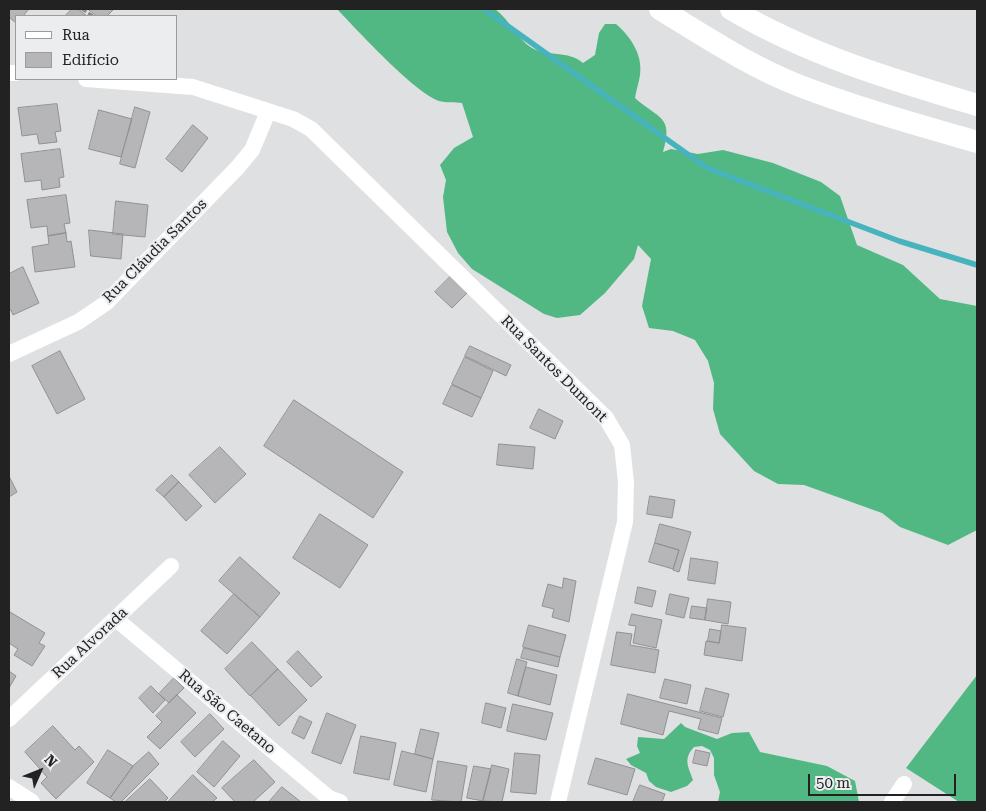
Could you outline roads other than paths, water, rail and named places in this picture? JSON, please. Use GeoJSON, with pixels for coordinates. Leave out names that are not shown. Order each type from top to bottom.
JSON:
{"type":"FeatureCollection","features":[{"type":"Feature","properties":{"kind":"street"},"geometry":{"type":"LineString","coordinates":[[660,9],[754,63],[798,85],[886,116],[977,142]]}},
{"type":"Feature","properties":{"kind":"street"},"geometry":{"type":"LineString","coordinates":[[731,9],[802,47],[845,64],[977,105]]}},
{"type":"Feature","properties":{"kind":"street","name":"Rua Santos Dumont"},"geometry":{"type":"LineString","coordinates":[[99,80],[193,87],[293,119],[311,129],[606,418],[622,445],[626,482],[625,522],[558,802]]}},
{"type":"Feature","properties":{"kind":"street","name":"Rua Cláudia Santos"},"geometry":{"type":"LineString","coordinates":[[9,354],[78,322],[106,302],[238,167],[252,150],[268,112]]}},
{"type":"Feature","properties":{"kind":"street","name":"Rua Alvorada"},"geometry":{"type":"LineString","coordinates":[[9,719],[171,566]]}},
{"type":"Feature","properties":{"kind":"street","name":"Rua São Caetano"},"geometry":{"type":"LineString","coordinates":[[116,619],[330,798],[340,802]]}},
{"type":"Feature","properties":{"kind":"street"},"geometry":{"type":"LineString","coordinates":[[892,802],[904,784]]}},
{"type":"Feature","properties":{"kind":"street"},"geometry":{"type":"LineString","coordinates":[[9,787],[32,802]]}},
{"type":"Feature","properties":{"kind":"waterway"},"geometry":{"type":"LineString","coordinates":[[484,9],[707,168],[899,241],[977,265]]}}]}
